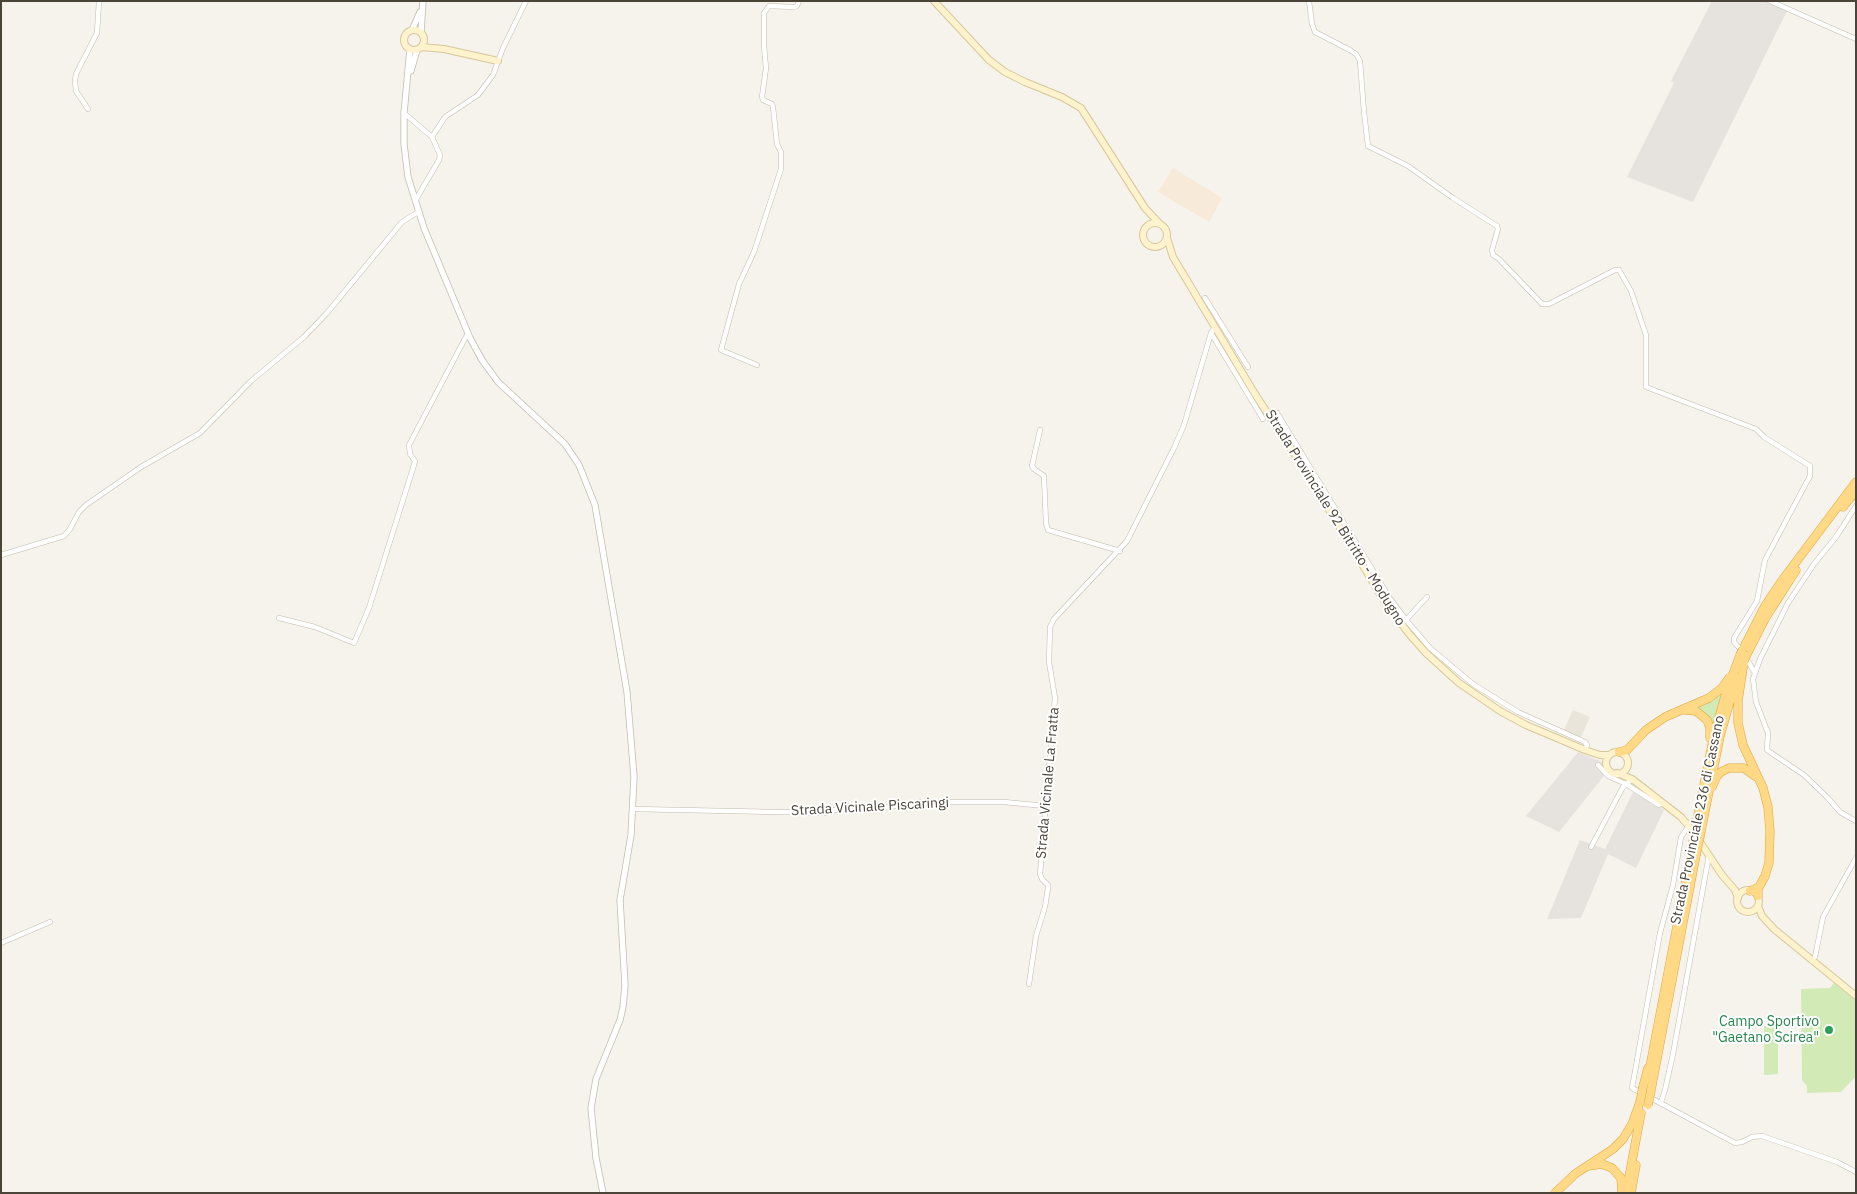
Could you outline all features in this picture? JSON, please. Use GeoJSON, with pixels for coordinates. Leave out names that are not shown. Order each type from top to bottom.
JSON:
{"type":"FeatureCollection","features":[{"type":"Feature","properties":{"kind":"highway","name":"Strada Provinciale 236 di Cassano"},"geometry":{"type":"LineString","coordinates":[[1695,831],[1731,695],[1744,655],[1765,606],[1856,482]]}},
{"type":"Feature","properties":{"kind":"highway","name":"Strada Provinciale 236 di Cassano"},"geometry":{"type":"LineString","coordinates":[[1624,1193],[1693,854],[1695,831],[1714,735],[1732,675],[1783,589],[1856,491]]}},
{"type":"Feature","properties":{"kind":"highway"},"geometry":{"type":"LineString","coordinates":[[1744,655],[1738,701],[1738,723],[1743,745],[1763,788],[1768,807],[1770,841],[1767,871],[1759,887],[1758,896]]}},
{"type":"Feature","properties":{"kind":"highway"},"geometry":{"type":"LineString","coordinates":[[1619,752],[1630,747],[1654,724],[1680,710],[1709,698],[1722,688],[1732,675]]}},
{"type":"Feature","properties":{"kind":"highway"},"geometry":{"type":"LineString","coordinates":[[1680,710],[1696,711],[1707,720],[1710,728],[1702,794]]}},
{"type":"Feature","properties":{"kind":"highway"},"geometry":{"type":"LineString","coordinates":[[1627,762],[1630,747]]}},
{"type":"Feature","properties":{"kind":"highway"},"geometry":{"type":"LineString","coordinates":[[1695,831],[1707,814],[1713,785],[1721,772],[1729,768],[1744,768],[1751,772],[1763,788]]}},
{"type":"Feature","properties":{"kind":"highway","name":"Strada Provinciale 236 di Cassano"},"geometry":{"type":"LineString","coordinates":[[1646,1089],[1693,854]]}},
{"type":"Feature","properties":{"kind":"highway"},"geometry":{"type":"LineString","coordinates":[[1747,891],[1759,887]]}},
{"type":"Feature","properties":{"kind":"highway","name":"Strada Provinciale 236 di Cassano"},"geometry":{"type":"LineString","coordinates":[[1631,1193],[1643,1103]]}},
{"type":"Feature","properties":{"kind":"highway"},"geometry":{"type":"LineString","coordinates":[[1555,1193],[1582,1169],[1613,1149],[1623,1140],[1643,1103]]}},
{"type":"Feature","properties":{"kind":"highway"},"geometry":{"type":"LineString","coordinates":[[1582,1169],[1596,1164],[1612,1168],[1621,1178],[1624,1193]]}},
{"type":"Feature","properties":{"kind":"main road"},"geometry":{"type":"LineString","coordinates":[[934,1],[989,60],[1005,72],[1062,96],[1081,108],[1145,208],[1167,231],[1167,238],[1173,258]]}},
{"type":"Feature","properties":{"kind":"main road"},"geometry":{"type":"LineString","coordinates":[[444,49],[416,49],[406,45],[404,39],[406,34],[412,30],[421,32],[424,39],[444,49],[498,62]]}},
{"type":"Feature","properties":{"kind":"main road"},"geometry":{"type":"LineString","coordinates":[[416,49],[424,39]]}},
{"type":"Feature","properties":{"kind":"main road"},"geometry":{"type":"LineString","coordinates":[[1145,208],[1150,224]]}},
{"type":"Feature","properties":{"kind":"main road"},"geometry":{"type":"LineString","coordinates":[[1159,223],[1150,224],[1144,230],[1144,238],[1148,244],[1158,246],[1173,258]]}},
{"type":"Feature","properties":{"kind":"main road"},"geometry":{"type":"LineString","coordinates":[[1158,246],[1164,244],[1167,238]]}},
{"type":"Feature","properties":{"kind":"main road","name":"Strada Provinciale 92 Bitritto - Modugno"},"geometry":{"type":"LineString","coordinates":[[1173,258],[1213,330],[1227,341],[1311,474],[1398,621],[1426,654],[1459,683],[1500,711],[1526,725],[1585,750],[1600,755],[1609,755]]}},
{"type":"Feature","properties":{"kind":"main road"},"geometry":{"type":"LineString","coordinates":[[1606,763],[1609,755],[1619,752],[1627,762],[1629,782]]}},
{"type":"Feature","properties":{"kind":"main road"},"geometry":{"type":"LineString","coordinates":[[1600,755],[1611,771],[1662,803],[1695,831],[1722,875],[1736,890],[1740,908],[1762,916],[1812,961],[1856,996]]}},
{"type":"Feature","properties":{"kind":"main road"},"geometry":{"type":"LineString","coordinates":[[1617,773],[1624,771],[1627,762]]}},
{"type":"Feature","properties":{"kind":"main road"},"geometry":{"type":"LineString","coordinates":[[1736,890],[1747,891],[1758,896],[1758,906],[1762,916]]}},
{"type":"Feature","properties":{"kind":"main road"},"geometry":{"type":"LineString","coordinates":[[1738,898],[1747,891]]}},
{"type":"Feature","properties":{"kind":"main road"},"geometry":{"type":"LineString","coordinates":[[1750,912],[1758,906]]}},
{"type":"Feature","properties":{"kind":"street"},"geometry":{"type":"LineString","coordinates":[[88,108],[76,92],[75,81],[76,74],[97,33],[100,1]]}},
{"type":"Feature","properties":{"kind":"street"},"geometry":{"type":"LineString","coordinates":[[432,137],[445,116],[478,95],[493,76],[503,48],[526,1]]}},
{"type":"Feature","properties":{"kind":"street"},"geometry":{"type":"LineString","coordinates":[[757,365],[721,350],[739,284],[754,252],[781,169],[781,152],[777,144],[774,107],[763,100],[762,97],[766,68],[764,13],[769,6],[794,8],[799,1]]}},
{"type":"Feature","properties":{"kind":"street"},"geometry":{"type":"LineString","coordinates":[[1309,1],[1315,32],[1350,50],[1358,57],[1362,66],[1367,143],[1408,166],[1497,226],[1498,229],[1492,250],[1493,255],[1542,304],[1549,304],[1615,270],[1619,270],[1632,291],[1646,335],[1646,387],[1756,429],[1764,437],[1810,466],[1810,476],[1765,560],[1757,601],[1734,638],[1734,642],[1744,653],[1755,673]]}},
{"type":"Feature","properties":{"kind":"street"},"geometry":{"type":"LineString","coordinates":[[1770,1],[1856,39]]}},
{"type":"Feature","properties":{"kind":"street"},"geometry":{"type":"LineString","coordinates":[[412,30],[422,4]]}},
{"type":"Feature","properties":{"kind":"street"},"geometry":{"type":"LineString","coordinates":[[421,32],[422,4]]}},
{"type":"Feature","properties":{"kind":"street"},"geometry":{"type":"LineString","coordinates":[[416,49],[407,82],[404,114],[405,154],[408,177],[418,212],[468,333],[482,360],[498,382],[565,444],[578,463],[596,505],[627,692],[634,777],[631,835],[620,900],[626,985],[620,1020],[596,1079],[591,1108],[596,1158],[603,1193]]}},
{"type":"Feature","properties":{"kind":"street"},"geometry":{"type":"LineString","coordinates":[[404,114],[432,137],[438,148],[439,160],[415,201]]}},
{"type":"Feature","properties":{"kind":"street"},"geometry":{"type":"LineString","coordinates":[[1,555],[64,536],[79,512],[86,505],[146,464],[200,433],[250,382],[304,337],[327,314],[394,231],[406,218],[418,212]]}},
{"type":"Feature","properties":{"kind":"street"},"geometry":{"type":"LineString","coordinates":[[1205,298],[1227,341],[1248,367]]}},
{"type":"Feature","properties":{"kind":"street"},"geometry":{"type":"LineString","coordinates":[[1213,330],[1263,419]]}},
{"type":"Feature","properties":{"kind":"street","name":"Strada Vicinale La Fratta"},"geometry":{"type":"LineString","coordinates":[[1029,984],[1036,936],[1045,907],[1048,888],[1048,884],[1042,879],[1040,874],[1055,698],[1049,662],[1050,626],[1124,546],[1184,425],[1213,330]]}},
{"type":"Feature","properties":{"kind":"street"},"geometry":{"type":"LineString","coordinates":[[279,618],[315,627],[354,643],[369,608],[414,465],[415,461],[410,454],[409,445],[468,333]]}},
{"type":"Feature","properties":{"kind":"street"},"geometry":{"type":"LineString","coordinates":[[1277,413],[1311,474],[1389,596],[1406,620],[1430,648],[1473,684],[1518,712],[1585,742],[1585,750]]}},
{"type":"Feature","properties":{"kind":"street"},"geometry":{"type":"LineString","coordinates":[[1040,430],[1032,466],[1044,476],[1048,530],[1120,551]]}},
{"type":"Feature","properties":{"kind":"street"},"geometry":{"type":"LineString","coordinates":[[1856,506],[1836,538],[1814,564],[1788,603],[1753,678],[1754,696],[1758,711],[1768,734],[1767,750],[1804,775],[1840,812],[1856,821]]}},
{"type":"Feature","properties":{"kind":"street"},"geometry":{"type":"LineString","coordinates":[[1406,620],[1427,597]]}},
{"type":"Feature","properties":{"kind":"street"},"geometry":{"type":"LineString","coordinates":[[1591,847],[1597,833],[1629,782],[1608,776],[1598,765]]}},
{"type":"Feature","properties":{"kind":"street","name":"Strada Vicinale Piscaringi"},"geometry":{"type":"LineString","coordinates":[[633,809],[824,813],[850,806],[872,810],[919,802],[1004,802],[1046,806]]}},
{"type":"Feature","properties":{"kind":"street"},"geometry":{"type":"LineString","coordinates":[[1695,831],[1682,837],[1673,885],[1661,926],[1632,1085],[1634,1091],[1661,1102],[1735,1143],[1752,1137],[1762,1136],[1837,1162],[1856,1172]]}},
{"type":"Feature","properties":{"kind":"street"},"geometry":{"type":"LineString","coordinates":[[1661,1102],[1673,1054],[1709,855]]}},
{"type":"Feature","properties":{"kind":"street"},"geometry":{"type":"LineString","coordinates":[[1812,961],[1815,957],[1823,917],[1856,858]]}},
{"type":"Feature","properties":{"kind":"street"},"geometry":{"type":"LineString","coordinates":[[1,943],[50,922]]}},
{"type":"Feature","properties":{"kind":"shaded area"},"geometry":{"type":"Polygon","coordinates":[[[1712,1],[1769,1],[1787,11],[1693,202],[1627,177],[1674,83],[1671,81],[1712,1]]]}},
{"type":"Feature","properties":{"kind":"shaded area"},"geometry":{"type":"Polygon","coordinates":[[[1173,168],[1222,198],[1209,222],[1158,192],[1173,168]]]}},
{"type":"Feature","properties":{"kind":"shaded area"},"geometry":{"type":"Polygon","coordinates":[[[1573,710],[1590,717],[1580,739],[1563,732],[1573,710]]]}},
{"type":"Feature","properties":{"kind":"shaded area"},"geometry":{"type":"Polygon","coordinates":[[[1578,752],[1602,762],[1607,772],[1559,832],[1526,816],[1578,752]]]}},
{"type":"Feature","properties":{"kind":"shaded area"},"geometry":{"type":"Polygon","coordinates":[[[1633,792],[1664,810],[1636,868],[1608,854],[1581,918],[1547,919],[1580,840],[1605,849],[1633,792]]]}},
{"type":"Feature","properties":{"kind":"green space"},"geometry":{"type":"Polygon","coordinates":[[[1724,689],[1713,726],[1696,707],[1724,689]]]}},
{"type":"Feature","properties":{"kind":"green space","name":"Campo Sportivo \"Gaetano Scirea\""},"geometry":{"type":"Polygon","coordinates":[[[1834,983],[1856,1001],[1856,1076],[1841,1092],[1807,1093],[1807,1086],[1802,1080],[1801,989],[1830,988],[1834,983]]]}},
{"type":"Feature","properties":{"kind":"green space"},"geometry":{"type":"Polygon","coordinates":[[[1764,1026],[1778,1027],[1778,1074],[1764,1075],[1764,1026]]]}},
{"type":"Feature","properties":{"kind":"place","name":"Campo Sportivo \"Gaetano Scirea\""},"geometry":{"type":"Point","coordinates":[1829,1030]}}]}
